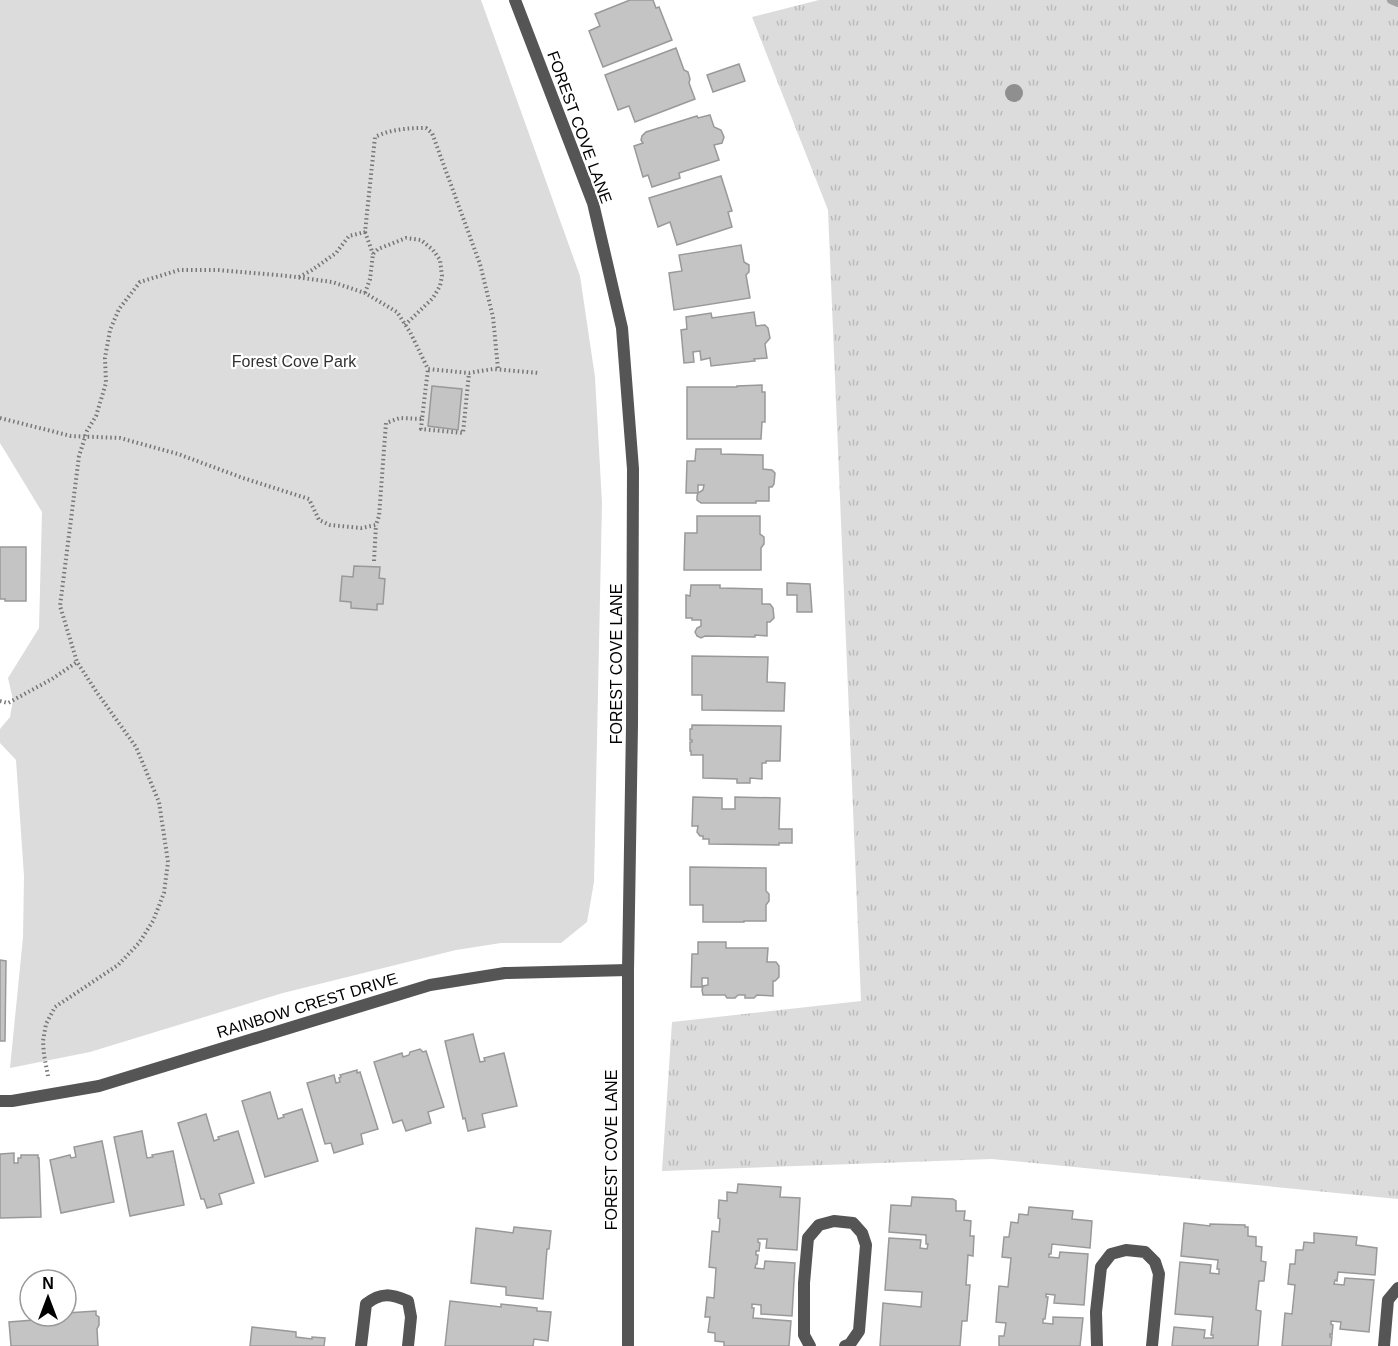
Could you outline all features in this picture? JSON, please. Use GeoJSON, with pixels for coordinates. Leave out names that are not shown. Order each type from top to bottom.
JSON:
{"type":"FeatureCollection","features":[{"type":"Feature","properties":{"kind":"street","name":"FOREST COVE LANE"},"geometry":{"type":"LineString","coordinates":[[515,0],[593,203],[622,328],[633,469],[628,970],[628,1346]]}},
{"type":"Feature","properties":{"kind":"street","name":"RAINBOW CREST DRIVE"},"geometry":{"type":"LineString","coordinates":[[0,1101],[99,1086],[430,984],[504,973],[628,970]]}},
{"type":"Feature","properties":{"kind":"street"},"geometry":{"type":"LineString","coordinates":[[810,1346],[804,1335],[804,1283],[808,1238],[819,1225],[834,1221],[853,1223],[862,1233],[866,1245],[858,1331],[850,1344],[845,1346]]}},
{"type":"Feature","properties":{"kind":"street"},"geometry":{"type":"LineString","coordinates":[[1097,1346],[1096,1312],[1101,1267],[1111,1254],[1126,1250],[1145,1252],[1155,1262],[1159,1274],[1152,1346]]}},
{"type":"Feature","properties":{"kind":"street"},"geometry":{"type":"LineString","coordinates":[[1384,1346],[1388,1300],[1398,1288]]}},
{"type":"Feature","properties":{"kind":"street"},"geometry":{"type":"LineString","coordinates":[[361,1346],[366,1304],[375,1297],[394,1296],[408,1301],[411,1317],[408,1346]]}},
{"type":"Feature","properties":{"kind":"path"},"geometry":{"type":"LineString","coordinates":[[365,293],[370,279],[373,254],[365,232],[375,137],[385,132],[426,128],[432,133],[480,264],[493,317],[498,369]]}},
{"type":"Feature","properties":{"kind":"path"},"geometry":{"type":"LineString","coordinates":[[298,277],[336,253],[349,236],[365,232]]}},
{"type":"Feature","properties":{"kind":"path"},"geometry":{"type":"LineString","coordinates":[[373,254],[378,249],[406,238],[421,240],[434,250],[440,260],[442,276],[440,286],[433,298],[405,325]]}},
{"type":"Feature","properties":{"kind":"path"},"geometry":{"type":"LineString","coordinates":[[52,1094],[43,1041],[46,1024],[55,1006],[118,965],[140,943],[153,921],[164,893],[168,862],[159,802],[136,747],[77,662],[60,606],[80,456],[106,383],[105,358],[110,330],[119,309],[140,282],[179,270],[218,270],[332,282],[365,293],[397,312],[405,325],[428,369],[421,429],[463,433],[469,373]]}},
{"type":"Feature","properties":{"kind":"path"},"geometry":{"type":"LineString","coordinates":[[428,369],[469,373],[498,369],[539,373]]}},
{"type":"Feature","properties":{"kind":"path"},"geometry":{"type":"LineString","coordinates":[[0,418],[71,436],[120,438],[178,454],[309,499],[319,520],[330,525],[361,528],[376,525]]}},
{"type":"Feature","properties":{"kind":"path"},"geometry":{"type":"LineString","coordinates":[[374,561],[386,423],[400,418],[422,419]]}},
{"type":"Feature","properties":{"kind":"path"},"geometry":{"type":"LineString","coordinates":[[0,701],[8,703],[52,679],[77,662]]}},
{"type":"Feature","properties":{"kind":"green space","name":"Forest Cove Park"},"geometry":{"type":"Polygon","coordinates":[[[0,0],[481,0],[580,276],[595,377],[602,503],[594,882],[587,922],[561,943],[501,943],[456,950],[283,993],[90,1052],[10,1068],[23,937],[24,876],[16,760],[0,743],[0,729],[10,717],[13,700],[8,678],[39,628],[42,512],[0,443],[0,0]]]}},
{"type":"Feature","properties":{"kind":"green space"},"geometry":{"type":"Polygon","coordinates":[[[819,0],[1398,0],[1398,1199],[992,1159],[662,1171],[672,1022],[861,1001],[828,210],[752,17],[819,0]]]}},
{"type":"Feature","properties":{"kind":"building"},"geometry":{"type":"Polygon","coordinates":[[[630,0],[653,0],[656,8],[659,7],[672,40],[603,67],[589,31],[600,26],[595,14],[630,0]]]}},
{"type":"Feature","properties":{"kind":"building"},"geometry":{"type":"Polygon","coordinates":[[[676,48],[684,70],[688,72],[695,99],[635,122],[629,106],[618,110],[605,75],[676,48]]]}},
{"type":"Feature","properties":{"kind":"building"},"geometry":{"type":"Polygon","coordinates":[[[739,64],[745,81],[713,92],[707,75],[739,64]]]}},
{"type":"Feature","properties":{"kind":"building"},"geometry":{"type":"Polygon","coordinates":[[[710,115],[714,127],[721,130],[724,137],[722,143],[714,145],[719,160],[679,173],[680,178],[652,187],[648,175],[643,177],[634,146],[643,143],[642,136],[646,132],[697,116],[698,118],[710,115]]]}},
{"type":"Feature","properties":{"kind":"building"},"geometry":{"type":"Polygon","coordinates":[[[721,176],[732,211],[728,212],[732,227],[677,245],[670,222],[658,227],[649,198],[721,176]]]}},
{"type":"Feature","properties":{"kind":"building"},"geometry":{"type":"Polygon","coordinates":[[[741,245],[744,262],[749,265],[749,272],[746,275],[750,298],[674,310],[669,273],[682,271],[679,255],[741,245]]]}},
{"type":"Feature","properties":{"kind":"building"},"geometry":{"type":"Polygon","coordinates":[[[754,312],[756,326],[765,325],[768,328],[770,338],[765,344],[767,358],[711,366],[710,358],[701,360],[700,351],[693,352],[694,362],[684,363],[681,330],[687,329],[686,317],[711,313],[712,318],[754,312]]]}},
{"type":"Feature","properties":{"kind":"building"},"geometry":{"type":"Polygon","coordinates":[[[762,385],[762,392],[765,392],[765,422],[762,422],[761,439],[687,439],[687,387],[762,385]]]}},
{"type":"Feature","properties":{"kind":"building"},"geometry":{"type":"Polygon","coordinates":[[[432,386],[462,389],[458,430],[428,426],[432,386]]]}},
{"type":"Feature","properties":{"kind":"building"},"geometry":{"type":"Polygon","coordinates":[[[696,449],[721,449],[721,454],[763,455],[763,469],[772,470],[775,473],[774,484],[769,487],[769,501],[701,503],[697,500],[698,493],[686,493],[687,461],[695,461],[696,449]],[[698,485],[698,493],[703,490],[704,485],[698,485]]]}},
{"type":"Feature","properties":{"kind":"building"},"geometry":{"type":"Polygon","coordinates":[[[697,516],[760,516],[760,534],[764,537],[764,544],[761,548],[761,570],[684,570],[685,533],[697,533],[697,516]]]}},
{"type":"Feature","properties":{"kind":"building"},"geometry":{"type":"Polygon","coordinates":[[[0,547],[26,547],[26,601],[0,599],[0,547]]]}},
{"type":"Feature","properties":{"kind":"building"},"geometry":{"type":"Polygon","coordinates":[[[354,566],[380,567],[379,578],[385,579],[383,604],[377,604],[377,610],[351,608],[351,602],[340,601],[342,576],[353,577],[354,566]]]}},
{"type":"Feature","properties":{"kind":"building"},"geometry":{"type":"Polygon","coordinates":[[[787,583],[810,584],[812,612],[797,612],[797,595],[787,595],[787,583]]]}},
{"type":"Feature","properties":{"kind":"building"},"geometry":{"type":"Polygon","coordinates":[[[691,585],[762,589],[762,604],[770,604],[773,608],[774,618],[767,622],[767,636],[705,636],[701,638],[697,636],[695,632],[701,626],[701,620],[686,618],[686,595],[690,596],[691,585]]]}},
{"type":"Feature","properties":{"kind":"building"},"geometry":{"type":"Polygon","coordinates":[[[692,656],[768,657],[767,682],[785,683],[784,711],[702,710],[702,695],[692,695],[692,656]]]}},
{"type":"Feature","properties":{"kind":"building"},"geometry":{"type":"Polygon","coordinates":[[[692,725],[781,726],[780,761],[762,763],[762,779],[750,778],[750,783],[737,783],[737,779],[703,778],[703,755],[691,755],[690,751],[692,725]]]}},
{"type":"Feature","properties":{"kind":"building"},"geometry":{"type":"Polygon","coordinates":[[[693,797],[722,798],[722,809],[735,809],[735,797],[780,798],[779,829],[792,829],[792,843],[779,843],[779,845],[709,844],[709,839],[703,839],[703,836],[697,832],[698,826],[692,826],[693,797]]]}},
{"type":"Feature","properties":{"kind":"building"},"geometry":{"type":"Polygon","coordinates":[[[690,867],[766,868],[766,891],[769,894],[769,901],[766,905],[766,921],[703,922],[703,905],[690,905],[690,867]]]}},
{"type":"Feature","properties":{"kind":"building"},"geometry":{"type":"Polygon","coordinates":[[[698,942],[726,942],[726,948],[768,948],[767,962],[776,962],[779,966],[779,977],[773,981],[773,996],[757,995],[754,998],[745,998],[745,995],[738,995],[735,998],[727,998],[725,995],[703,995],[703,986],[708,985],[708,978],[702,978],[702,987],[691,987],[692,954],[698,954],[698,942]]]}},
{"type":"Feature","properties":{"kind":"building"},"geometry":{"type":"Polygon","coordinates":[[[0,960],[6,961],[5,1041],[0,1041],[0,960]]]}},
{"type":"Feature","properties":{"kind":"building"},"geometry":{"type":"Polygon","coordinates":[[[473,1034],[480,1062],[485,1061],[484,1058],[504,1053],[517,1106],[482,1114],[485,1127],[468,1131],[465,1118],[463,1119],[445,1041],[473,1034]]]}},
{"type":"Feature","properties":{"kind":"building"},"geometry":{"type":"Polygon","coordinates":[[[420,1049],[423,1052],[426,1051],[444,1107],[428,1112],[431,1123],[406,1131],[402,1120],[393,1123],[374,1062],[402,1053],[403,1057],[420,1049]]]}},
{"type":"Feature","properties":{"kind":"building"},"geometry":{"type":"Polygon","coordinates":[[[357,1070],[357,1073],[360,1072],[378,1129],[361,1134],[363,1144],[334,1153],[331,1143],[325,1144],[307,1083],[334,1075],[336,1083],[340,1082],[340,1075],[357,1070]]]}},
{"type":"Feature","properties":{"kind":"building"},"geometry":{"type":"Polygon","coordinates":[[[270,1092],[278,1119],[302,1109],[318,1161],[265,1177],[242,1101],[270,1092]]]}},
{"type":"Feature","properties":{"kind":"building"},"geometry":{"type":"Polygon","coordinates":[[[206,1114],[214,1141],[219,1139],[218,1137],[238,1131],[254,1183],[219,1194],[222,1204],[207,1208],[204,1199],[201,1199],[178,1123],[206,1114]]]}},
{"type":"Feature","properties":{"kind":"building"},"geometry":{"type":"Polygon","coordinates":[[[142,1131],[147,1158],[173,1151],[184,1205],[130,1216],[114,1137],[142,1131]]]}},
{"type":"Feature","properties":{"kind":"building"},"geometry":{"type":"Polygon","coordinates":[[[102,1141],[114,1202],[61,1213],[50,1160],[70,1155],[71,1158],[76,1157],[74,1147],[102,1141]]]}},
{"type":"Feature","properties":{"kind":"building"},"geometry":{"type":"Polygon","coordinates":[[[14,1153],[14,1163],[18,1163],[21,1155],[38,1155],[41,1217],[0,1218],[0,1154],[14,1153]]]}},
{"type":"Feature","properties":{"kind":"building"},"geometry":{"type":"Polygon","coordinates":[[[738,1184],[781,1187],[780,1197],[800,1198],[797,1250],[766,1248],[767,1239],[758,1239],[759,1251],[756,1251],[758,1255],[755,1268],[764,1269],[765,1261],[795,1263],[792,1316],[761,1314],[761,1305],[752,1304],[753,1318],[791,1321],[789,1346],[724,1346],[724,1342],[715,1341],[715,1333],[708,1332],[710,1317],[705,1317],[707,1297],[714,1298],[716,1268],[709,1267],[712,1231],[719,1232],[719,1200],[727,1201],[727,1192],[737,1193],[738,1184]]]}},
{"type":"Feature","properties":{"kind":"building"},"geometry":{"type":"Polygon","coordinates":[[[912,1197],[953,1199],[956,1201],[956,1211],[965,1211],[964,1220],[971,1221],[970,1236],[974,1236],[973,1256],[968,1255],[966,1285],[970,1285],[967,1321],[962,1321],[960,1346],[880,1346],[883,1303],[921,1307],[922,1292],[885,1290],[889,1238],[921,1240],[920,1248],[927,1249],[926,1235],[889,1232],[891,1205],[911,1206],[912,1197]]]}},
{"type":"Feature","properties":{"kind":"building"},"geometry":{"type":"Polygon","coordinates":[[[1029,1207],[1073,1211],[1072,1219],[1092,1221],[1090,1248],[1052,1244],[1051,1254],[1049,1254],[1049,1257],[1059,1258],[1060,1252],[1088,1254],[1084,1305],[1054,1303],[1055,1295],[1046,1294],[1048,1297],[1045,1319],[1043,1319],[1043,1323],[1053,1324],[1053,1317],[1083,1318],[1080,1346],[999,1346],[999,1336],[1004,1336],[1006,1323],[996,1322],[999,1286],[1008,1287],[1011,1258],[1002,1257],[1004,1237],[1009,1237],[1011,1222],[1018,1223],[1019,1214],[1028,1215],[1029,1207]]]}},
{"type":"Feature","properties":{"kind":"building"},"geometry":{"type":"Polygon","coordinates":[[[1184,1223],[1210,1226],[1210,1224],[1245,1225],[1248,1227],[1248,1236],[1256,1237],[1256,1246],[1262,1247],[1261,1261],[1266,1262],[1264,1281],[1259,1281],[1256,1310],[1261,1311],[1258,1346],[1172,1346],[1174,1327],[1205,1330],[1204,1338],[1213,1338],[1211,1335],[1213,1317],[1175,1314],[1180,1262],[1211,1265],[1210,1273],[1219,1274],[1218,1260],[1181,1256],[1184,1223]]]}},
{"type":"Feature","properties":{"kind":"building"},"geometry":{"type":"Polygon","coordinates":[[[514,1227],[551,1231],[549,1249],[547,1249],[543,1299],[506,1295],[506,1287],[471,1283],[476,1228],[513,1233],[514,1227]]]}},
{"type":"Feature","properties":{"kind":"building"},"geometry":{"type":"Polygon","coordinates":[[[1314,1233],[1357,1237],[1356,1245],[1377,1248],[1375,1275],[1338,1272],[1337,1281],[1335,1280],[1334,1284],[1344,1285],[1345,1278],[1374,1280],[1369,1332],[1340,1329],[1341,1322],[1331,1321],[1333,1325],[1332,1335],[1330,1334],[1331,1346],[1282,1346],[1285,1313],[1292,1314],[1295,1285],[1288,1284],[1290,1264],[1295,1264],[1296,1250],[1303,1250],[1304,1242],[1314,1243],[1314,1233]]]}},
{"type":"Feature","properties":{"kind":"building"},"geometry":{"type":"Polygon","coordinates":[[[450,1301],[501,1307],[501,1304],[551,1312],[548,1341],[534,1339],[533,1346],[445,1346],[450,1301]]]}},
{"type":"Feature","properties":{"kind":"building"},"geometry":{"type":"Polygon","coordinates":[[[96,1311],[99,1317],[98,1346],[11,1346],[9,1322],[18,1321],[18,1328],[78,1328],[78,1312],[96,1311]]]}},
{"type":"Feature","properties":{"kind":"building"},"geometry":{"type":"Polygon","coordinates":[[[252,1327],[296,1332],[296,1337],[325,1338],[324,1346],[250,1346],[252,1327]]]}},
{"type":"Feature","properties":{"kind":"waterway"},"geometry":{"type":"LineString","coordinates":[[1391,0],[1398,3]]}}]}
